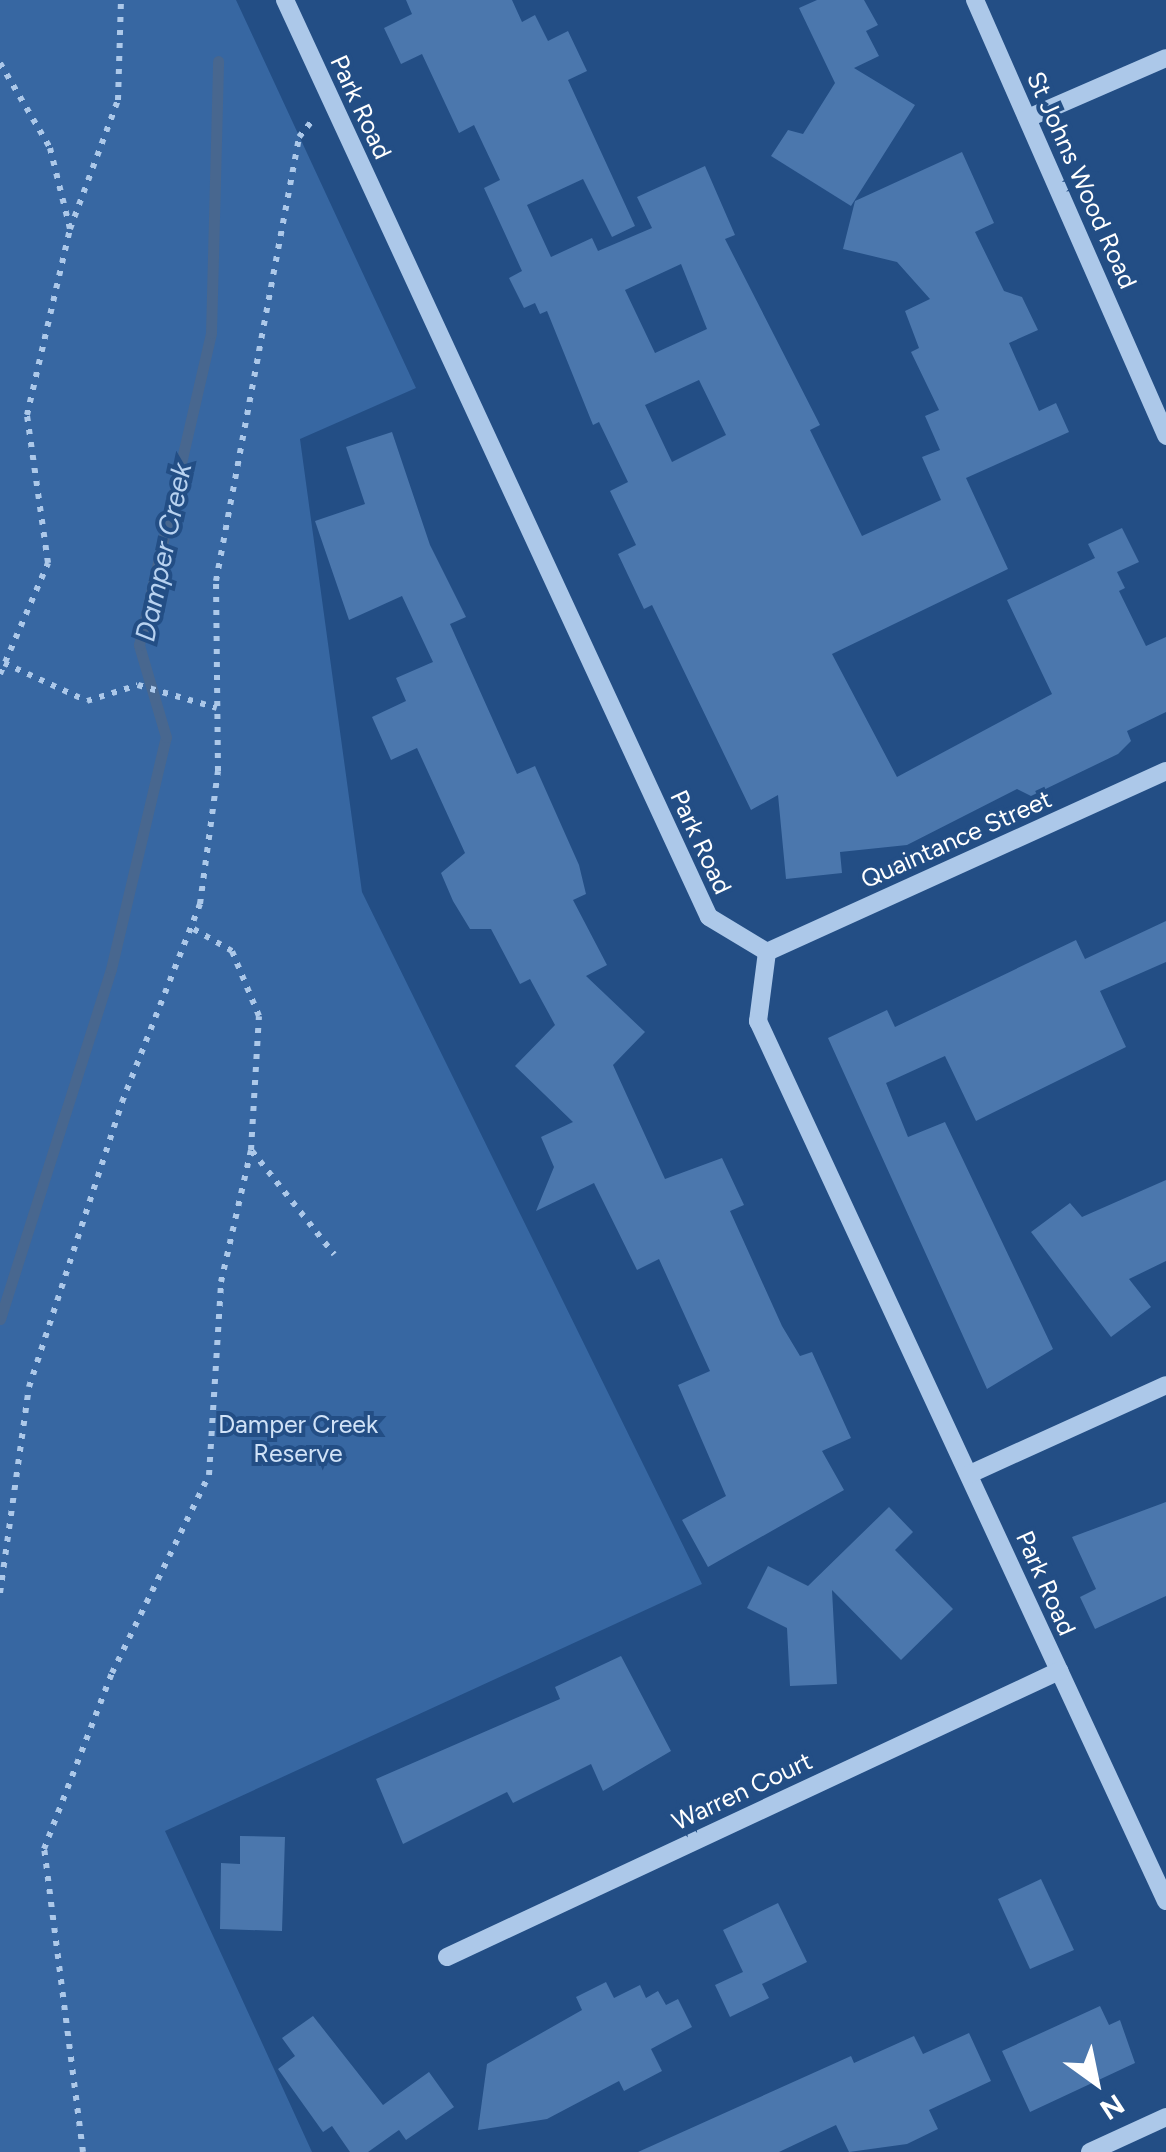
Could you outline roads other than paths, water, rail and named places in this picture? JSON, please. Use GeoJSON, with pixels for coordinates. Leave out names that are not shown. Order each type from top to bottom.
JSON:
{"type":"FeatureCollection","features":[{"type":"Feature","properties":{"kind":"street","name":"Park Road"},"geometry":{"type":"LineString","coordinates":[[285,0],[709,917],[767,952],[758,1021],[1166,1901]]}},
{"type":"Feature","properties":{"kind":"street","name":"St Johns Wood Road"},"geometry":{"type":"LineString","coordinates":[[974,0],[1166,436]]}},
{"type":"Feature","properties":{"kind":"street"},"geometry":{"type":"LineString","coordinates":[[1028,118],[1166,58]]}},
{"type":"Feature","properties":{"kind":"street","name":"Quaintance Street"},"geometry":{"type":"LineString","coordinates":[[767,952],[1166,771]]}},
{"type":"Feature","properties":{"kind":"street"},"geometry":{"type":"LineString","coordinates":[[970,1474],[1166,1385]]}},
{"type":"Feature","properties":{"kind":"street","name":"Warren Court"},"geometry":{"type":"LineString","coordinates":[[447,1957],[1059,1671]]}},
{"type":"Feature","properties":{"kind":"street"},"geometry":{"type":"LineString","coordinates":[[1090,2152],[1166,2116]]}},
{"type":"Feature","properties":{"kind":"waterway","name":"Damper Creek"},"geometry":{"type":"LineString","coordinates":[[0,1319],[111,969],[166,737],[139,645],[211,333],[218,61]]}},
{"type":"Feature","properties":{"kind":"park label","name":"Damper Creek Reserve"},"geometry":{"type":"Point","coordinates":[298,1440]}}]}
